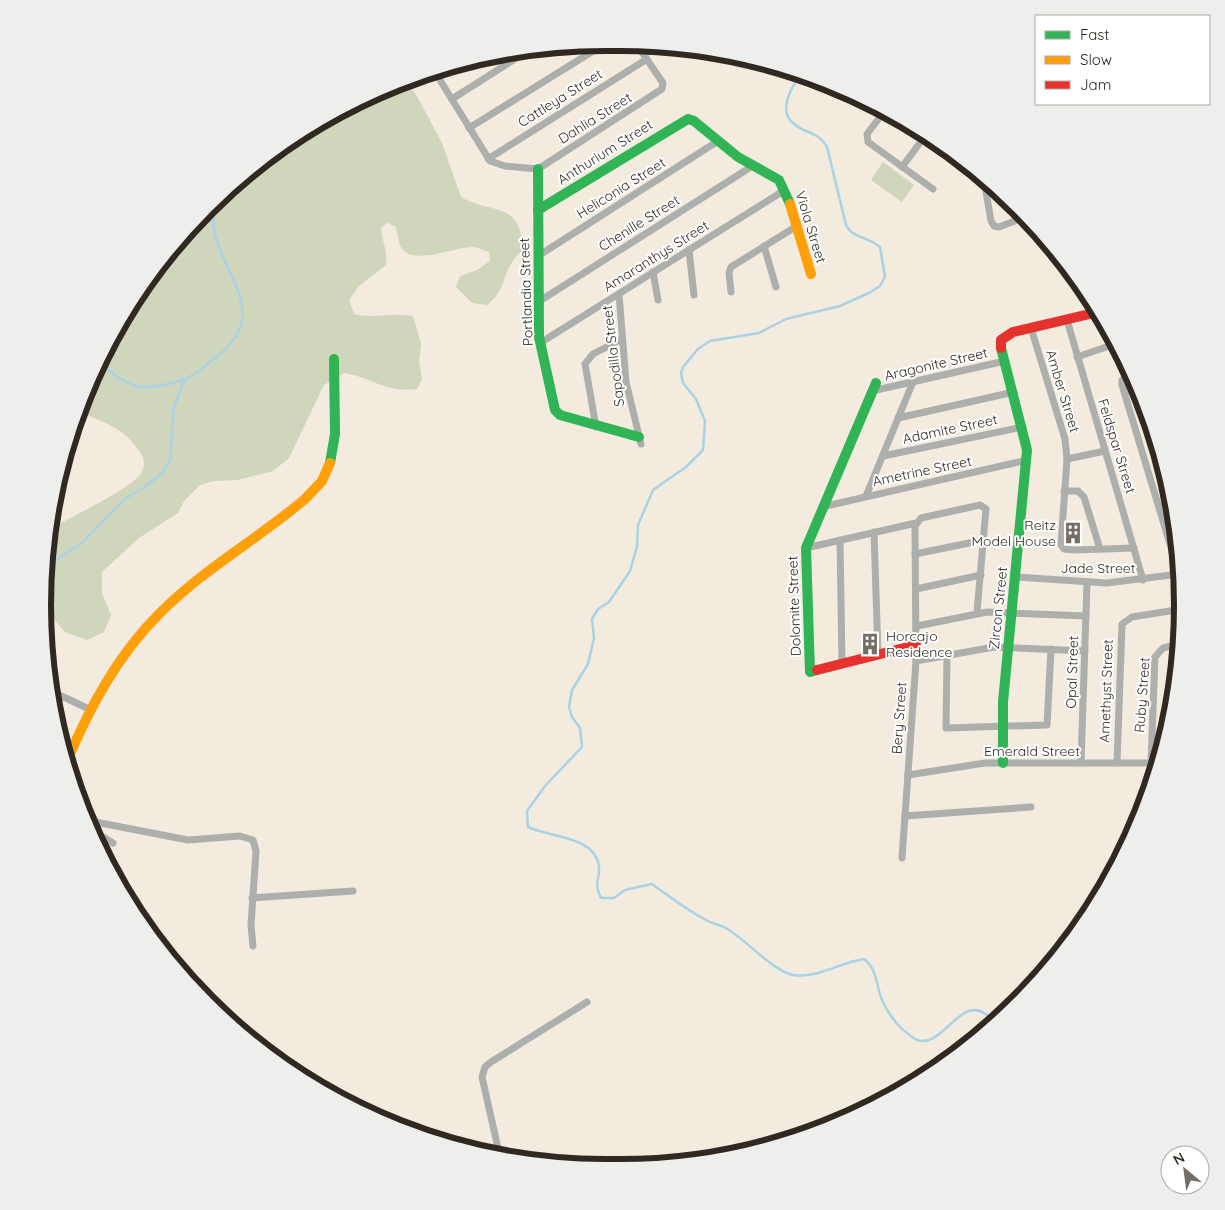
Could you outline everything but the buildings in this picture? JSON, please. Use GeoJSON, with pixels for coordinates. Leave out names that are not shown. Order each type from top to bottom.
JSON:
{"type":"FeatureCollection","features":[{"type":"Feature","properties":{"kind":"street"},"geometry":{"type":"LineString","coordinates":[[469,128],[591,51]]}},
{"type":"Feature","properties":{"kind":"street"},"geometry":{"type":"LineString","coordinates":[[642,52],[647,58]]}},
{"type":"Feature","properties":{"kind":"street","name":"Dahlia Street"},"geometry":{"type":"LineString","coordinates":[[538,169],[657,94],[664,87],[647,58]]}},
{"type":"Feature","properties":{"kind":"street","name":"Cattleya Street"},"geometry":{"type":"LineString","coordinates":[[488,159],[647,58]]}},
{"type":"Feature","properties":{"kind":"street"},"geometry":{"type":"LineString","coordinates":[[452,99],[515,59]]}},
{"type":"Feature","properties":{"kind":"street"},"geometry":{"type":"LineString","coordinates":[[438,77],[488,159],[505,166],[538,169]]}},
{"type":"Feature","properties":{"kind":"street"},"geometry":{"type":"LineString","coordinates":[[881,116],[867,134],[866,139],[869,144],[934,189]]}},
{"type":"Feature","properties":{"kind":"street","name":"Viola Street"},"geometry":{"type":"LineString","coordinates":[[688,119],[694,121],[718,142],[775,176],[785,190],[811,274]]}},
{"type":"Feature","properties":{"kind":"street","name":"Anthurium Street"},"geometry":{"type":"LineString","coordinates":[[538,210],[688,119]]}},
{"type":"Feature","properties":{"kind":"street"},"geometry":{"type":"LineString","coordinates":[[902,167],[920,140]]}},
{"type":"Feature","properties":{"kind":"street","name":"Heliconia Street"},"geometry":{"type":"LineString","coordinates":[[538,256],[718,142]]}},
{"type":"Feature","properties":{"kind":"street","name":"Chenille Street"},"geometry":{"type":"LineString","coordinates":[[538,302],[754,165]]}},
{"type":"Feature","properties":{"kind":"street","name":"Portlandia Street"},"geometry":{"type":"LineString","coordinates":[[538,169],[538,302],[540,343],[557,412],[596,426]]}},
{"type":"Feature","properties":{"kind":"street","name":"Amaranthys Street"},"geometry":{"type":"LineString","coordinates":[[540,343],[785,190]]}},
{"type":"Feature","properties":{"kind":"street"},"geometry":{"type":"LineString","coordinates":[[987,193],[994,226],[1018,220]]}},
{"type":"Feature","properties":{"kind":"street"},"geometry":{"type":"LineString","coordinates":[[731,292],[730,270],[797,226]]}},
{"type":"Feature","properties":{"kind":"street"},"geometry":{"type":"LineString","coordinates":[[764,246],[776,287]]}},
{"type":"Feature","properties":{"kind":"street"},"geometry":{"type":"LineString","coordinates":[[689,250],[694,295]]}},
{"type":"Feature","properties":{"kind":"street"},"geometry":{"type":"LineString","coordinates":[[653,272],[658,300]]}},
{"type":"Feature","properties":{"kind":"street","name":"Sapodilla Street"},"geometry":{"type":"LineString","coordinates":[[619,294],[626,382],[640,441]]}},
{"type":"Feature","properties":{"kind":"street"},"geometry":{"type":"LineString","coordinates":[[1031,328],[1090,313]]}},
{"type":"Feature","properties":{"kind":"street","name":"Feldspar Street"},"geometry":{"type":"LineString","coordinates":[[1067,320],[1143,580]]}},
{"type":"Feature","properties":{"kind":"street","name":"Zircon Street"},"geometry":{"type":"LineString","coordinates":[[1003,763],[1002,726],[1027,460],[1023,427],[1005,362],[1001,340],[1007,334],[1031,328]]}},
{"type":"Feature","properties":{"kind":"street","name":"Amber Street"},"geometry":{"type":"LineString","coordinates":[[1031,328],[1063,430],[1067,458],[1060,542],[1062,547],[1074,550],[1134,548]]}},
{"type":"Feature","properties":{"kind":"street"},"geometry":{"type":"LineString","coordinates":[[622,339],[593,354],[585,364],[596,426],[640,441]]}},
{"type":"Feature","properties":{"kind":"street"},"geometry":{"type":"LineString","coordinates":[[1077,357],[1109,346]]}},
{"type":"Feature","properties":{"kind":"street"},"geometry":{"type":"LineString","coordinates":[[71,752],[107,678],[124,653],[162,612],[200,580],[272,527],[303,501],[324,478],[330,464],[333,446],[334,359]]}},
{"type":"Feature","properties":{"kind":"street","name":"Aragonite Street"},"geometry":{"type":"LineString","coordinates":[[874,387],[913,382],[1005,362]]}},
{"type":"Feature","properties":{"kind":"street"},"geometry":{"type":"LineString","coordinates":[[1125,378],[1122,380],[1122,385],[1170,545]]}},
{"type":"Feature","properties":{"kind":"street"},"geometry":{"type":"LineString","coordinates":[[866,496],[913,382]]}},
{"type":"Feature","properties":{"kind":"street","name":"Dolomite Street"},"geometry":{"type":"LineString","coordinates":[[874,387],[806,548],[810,672],[916,645]]}},
{"type":"Feature","properties":{"kind":"street"},"geometry":{"type":"LineString","coordinates":[[898,418],[1014,392]]}},
{"type":"Feature","properties":{"kind":"street","name":"Adamite Street"},"geometry":{"type":"LineString","coordinates":[[883,456],[1023,427]]}},
{"type":"Feature","properties":{"kind":"street"},"geometry":{"type":"LineString","coordinates":[[1067,458],[1105,451]]}},
{"type":"Feature","properties":{"kind":"street","name":"Ametrine Street"},"geometry":{"type":"LineString","coordinates":[[822,507],[1027,460]]}},
{"type":"Feature","properties":{"kind":"street"},"geometry":{"type":"LineString","coordinates":[[1064,491],[1078,491],[1084,497],[1100,549]]}},
{"type":"Feature","properties":{"kind":"street"},"geometry":{"type":"LineString","coordinates":[[806,548],[917,521],[924,516],[980,504],[987,511],[977,612]]}},
{"type":"Feature","properties":{"kind":"street","name":"Bery Street"},"geometry":{"type":"LineString","coordinates":[[902,858],[916,661],[915,554],[917,521]]}},
{"type":"Feature","properties":{"kind":"street"},"geometry":{"type":"LineString","coordinates":[[874,532],[878,655]]}},
{"type":"Feature","properties":{"kind":"street"},"geometry":{"type":"LineString","coordinates":[[840,540],[842,664]]}},
{"type":"Feature","properties":{"kind":"street"},"geometry":{"type":"LineString","coordinates":[[915,554],[984,540]]}},
{"type":"Feature","properties":{"kind":"street"},"geometry":{"type":"LineString","coordinates":[[916,589],[981,575]]}},
{"type":"Feature","properties":{"kind":"street","name":"Jade Street"},"geometry":{"type":"LineString","coordinates":[[1015,577],[1087,583],[1143,580],[1173,575]]}},
{"type":"Feature","properties":{"kind":"street","name":"Opal Street"},"geometry":{"type":"LineString","coordinates":[[1081,763],[1087,583]]}},
{"type":"Feature","properties":{"kind":"street","name":"Amethyst Street"},"geometry":{"type":"LineString","coordinates":[[1117,763],[1122,624],[1132,617],[1174,610]]}},
{"type":"Feature","properties":{"kind":"street"},"geometry":{"type":"LineString","coordinates":[[917,626],[977,612],[1086,616]]}},
{"type":"Feature","properties":{"kind":"street","name":"Ruby Street"},"geometry":{"type":"LineString","coordinates":[[1154,751],[1154,657],[1163,648],[1172,646]]}},
{"type":"Feature","properties":{"kind":"street"},"geometry":{"type":"LineString","coordinates":[[916,661],[981,649],[1009,647],[1085,651]]}},
{"type":"Feature","properties":{"kind":"street"},"geometry":{"type":"LineString","coordinates":[[947,655],[946,728],[1047,725],[1050,649]]}},
{"type":"Feature","properties":{"kind":"street"},"geometry":{"type":"LineString","coordinates":[[59,695],[91,710]]}},
{"type":"Feature","properties":{"kind":"street","name":"Emerald Street"},"geometry":{"type":"LineString","coordinates":[[908,775],[963,765],[1003,763],[1150,764]]}},
{"type":"Feature","properties":{"kind":"street"},"geometry":{"type":"LineString","coordinates":[[905,816],[1031,807]]}},
{"type":"Feature","properties":{"kind":"street"},"geometry":{"type":"LineString","coordinates":[[95,822],[188,840],[248,836],[253,840],[256,851],[252,898],[253,946]]}},
{"type":"Feature","properties":{"kind":"street"},"geometry":{"type":"LineString","coordinates":[[102,836],[113,843]]}},
{"type":"Feature","properties":{"kind":"street"},"geometry":{"type":"LineString","coordinates":[[252,898],[353,891]]}},
{"type":"Feature","properties":{"kind":"street"},"geometry":{"type":"LineString","coordinates":[[498,1148],[482,1077],[485,1068],[517,1044],[587,1002]]}},
{"type":"Feature","properties":{"kind":"green space"},"geometry":{"type":"Polygon","coordinates":[[[411,87],[442,143],[461,197],[504,212],[511,216],[517,224],[521,235],[522,251],[511,264],[498,293],[487,305],[472,303],[456,287],[460,276],[477,270],[490,261],[489,252],[474,247],[467,247],[428,255],[411,255],[400,246],[395,226],[387,223],[381,228],[386,265],[359,286],[349,300],[354,314],[413,316],[421,344],[419,361],[422,379],[417,389],[396,389],[344,373],[324,385],[289,458],[273,471],[238,480],[214,481],[200,485],[184,501],[178,513],[139,538],[102,572],[102,593],[111,615],[104,632],[87,640],[65,632],[51,616],[52,569],[57,525],[98,504],[123,488],[142,473],[144,467],[142,456],[129,438],[114,427],[85,414],[108,360],[125,328],[145,297],[189,240],[213,213],[268,166],[328,125],[360,108],[411,87]]]}},
{"type":"Feature","properties":{"kind":"green space"},"geometry":{"type":"Polygon","coordinates":[[[883,162],[914,185],[902,202],[871,180],[883,162]]]}},
{"type":"Feature","properties":{"kind":"waterway"},"geometry":{"type":"LineString","coordinates":[[797,81],[790,92],[786,105],[789,118],[798,127],[819,138],[827,147],[846,225],[852,233],[880,247],[885,277],[880,286],[840,306],[786,319],[759,333],[710,341],[698,349],[683,367],[681,373],[683,383],[696,399],[705,421],[703,450],[686,467],[653,490],[638,525],[637,547],[630,571],[609,602],[598,609],[592,619],[594,638],[588,664],[572,690],[569,707],[572,717],[580,728],[582,747],[545,786],[527,811],[528,827],[571,840],[590,849],[596,857],[599,867],[597,884],[601,898],[614,898],[625,890],[652,884],[699,916],[732,932],[767,961],[785,972],[793,975],[811,975],[864,959],[872,968],[882,1000],[890,1014],[899,1026],[917,1040],[927,1041],[963,1014],[973,1010],[983,1012],[989,1017]]}},
{"type":"Feature","properties":{"kind":"waterway"},"geometry":{"type":"LineString","coordinates":[[105,367],[120,378],[138,386],[147,387],[168,384],[186,379],[199,371],[232,341],[241,324],[242,308],[238,291],[216,239],[214,212]]}},
{"type":"Feature","properties":{"kind":"waterway"},"geometry":{"type":"LineString","coordinates":[[53,562],[82,543],[126,498],[145,487],[162,473],[170,460],[174,406],[185,380]]}},
{"type":"Feature","properties":{"kind":"traffic: fast"},"geometry":{"type":"LineString","coordinates":[[538,210],[688,119],[694,121],[738,157],[779,180],[790,204]]}},
{"type":"Feature","properties":{"kind":"traffic: fast"},"geometry":{"type":"LineString","coordinates":[[538,169],[539,337],[555,410],[560,415],[639,437]]}},
{"type":"Feature","properties":{"kind":"traffic: fast"},"geometry":{"type":"LineString","coordinates":[[1001,348],[1027,450],[1003,702],[1003,763]]}},
{"type":"Feature","properties":{"kind":"traffic: fast"},"geometry":{"type":"LineString","coordinates":[[330,463],[335,434],[334,359]]}},
{"type":"Feature","properties":{"kind":"traffic: fast"},"geometry":{"type":"LineString","coordinates":[[817,670],[810,672],[806,548],[876,383]]}},
{"type":"Feature","properties":{"kind":"traffic: slow"},"geometry":{"type":"LineString","coordinates":[[790,204],[811,274]]}},
{"type":"Feature","properties":{"kind":"traffic: slow"},"geometry":{"type":"LineString","coordinates":[[71,752],[85,721],[106,683],[117,665],[144,630],[193,583],[305,499],[322,481],[330,463]]}},
{"type":"Feature","properties":{"kind":"traffic: jam"},"geometry":{"type":"LineString","coordinates":[[1001,348],[1001,340],[1013,332],[1091,314]]}},
{"type":"Feature","properties":{"kind":"traffic: jam"},"geometry":{"type":"LineString","coordinates":[[817,670],[916,645]]}},
{"type":"Feature","properties":{"kind":"place","name":"Reitz Model House"},"geometry":{"type":"Point","coordinates":[1073,533]}},
{"type":"Feature","properties":{"kind":"place","name":"Horcajo Residence"},"geometry":{"type":"Point","coordinates":[870,644]}}]}
